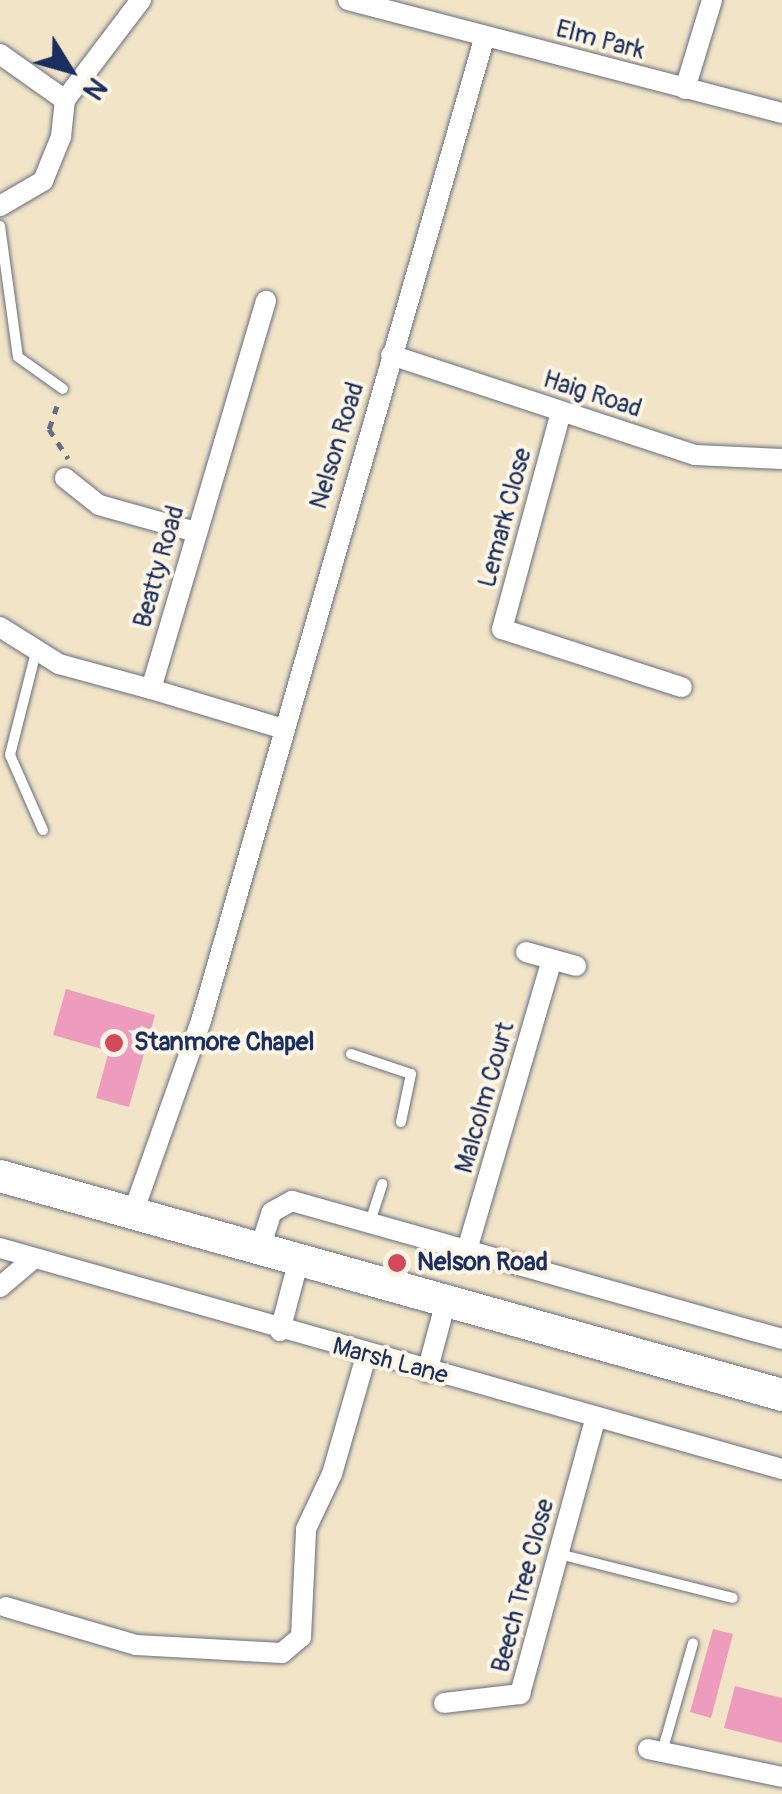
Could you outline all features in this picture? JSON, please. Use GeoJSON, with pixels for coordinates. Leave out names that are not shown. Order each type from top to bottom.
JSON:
{"type":"FeatureCollection","features":[{"type":"Feature","properties":{"kind":"main road"},"geometry":{"type":"LineString","coordinates":[[0,1176],[782,1396]]}},
{"type":"Feature","properties":{"kind":"street"},"geometry":{"type":"LineString","coordinates":[[0,206],[43,180],[62,136],[65,100],[141,0]]}},
{"type":"Feature","properties":{"kind":"street","name":"Elm Park"},"geometry":{"type":"LineString","coordinates":[[348,0],[782,113]]}},
{"type":"Feature","properties":{"kind":"street"},"geometry":{"type":"LineString","coordinates":[[685,89],[712,0]]}},
{"type":"Feature","properties":{"kind":"street","name":"Nelson Road"},"geometry":{"type":"LineString","coordinates":[[132,1213],[201,1021],[280,728],[485,36]]}},
{"type":"Feature","properties":{"kind":"street"},"geometry":{"type":"LineString","coordinates":[[0,54],[65,100]]}},
{"type":"Feature","properties":{"kind":"street","name":"Beatty Road"},"geometry":{"type":"LineString","coordinates":[[151,689],[266,302]]}},
{"type":"Feature","properties":{"kind":"street","name":"Haig Road"},"geometry":{"type":"LineString","coordinates":[[391,356],[695,455],[782,459]]}},
{"type":"Feature","properties":{"kind":"street","name":"Lemark Close"},"geometry":{"type":"LineString","coordinates":[[561,412],[502,629],[682,687]]}},
{"type":"Feature","properties":{"kind":"street"},"geometry":{"type":"LineString","coordinates":[[65,478],[99,505],[196,532]]}},
{"type":"Feature","properties":{"kind":"street"},"geometry":{"type":"LineString","coordinates":[[0,627],[36,652],[280,728]]}},
{"type":"Feature","properties":{"kind":"street"},"geometry":{"type":"LineString","coordinates":[[526,952],[576,966]]}},
{"type":"Feature","properties":{"kind":"street","name":"Malcolm Court"},"geometry":{"type":"LineString","coordinates":[[467,1250],[552,960]]}},
{"type":"Feature","properties":{"kind":"street"},"geometry":{"type":"LineString","coordinates":[[260,1248],[272,1212],[292,1201],[779,1332]]}},
{"type":"Feature","properties":{"kind":"street","name":"Marsh Lane"},"geometry":{"type":"LineString","coordinates":[[0,1248],[366,1356],[782,1470]]}},
{"type":"Feature","properties":{"kind":"street"},"geometry":{"type":"LineString","coordinates":[[280,1331],[299,1259]]}},
{"type":"Feature","properties":{"kind":"street"},"geometry":{"type":"LineString","coordinates":[[0,1288],[33,1260]]}},
{"type":"Feature","properties":{"kind":"street"},"geometry":{"type":"LineString","coordinates":[[426,1372],[446,1301]]}},
{"type":"Feature","properties":{"kind":"street"},"geometry":{"type":"LineString","coordinates":[[6,1607],[136,1645],[282,1653],[301,1637],[306,1529],[332,1474],[366,1356]]}},
{"type":"Feature","properties":{"kind":"street","name":"Beech Tree Close"},"geometry":{"type":"LineString","coordinates":[[444,1703],[520,1694],[596,1417]]}},
{"type":"Feature","properties":{"kind":"street"},"geometry":{"type":"LineString","coordinates":[[655,1750],[782,1777]]}},
{"type":"Feature","properties":{"kind":"lane"},"geometry":{"type":"LineString","coordinates":[[0,226],[18,357],[63,389]]}},
{"type":"Feature","properties":{"kind":"lane"},"geometry":{"type":"LineString","coordinates":[[36,652],[10,754],[42,830]]}},
{"type":"Feature","properties":{"kind":"lane"},"geometry":{"type":"LineString","coordinates":[[351,1054],[411,1074],[401,1122]]}},
{"type":"Feature","properties":{"kind":"lane"},"geometry":{"type":"LineString","coordinates":[[370,1223],[382,1184]]}},
{"type":"Feature","properties":{"kind":"lane"},"geometry":{"type":"LineString","coordinates":[[559,1554],[732,1598]]}},
{"type":"Feature","properties":{"kind":"lane"},"geometry":{"type":"LineString","coordinates":[[655,1750],[693,1643]]}},
{"type":"Feature","properties":{"kind":"path"},"geometry":{"type":"LineString","coordinates":[[63,389],[50,429],[70,460],[65,478]]}},
{"type":"Feature","properties":{"kind":"building","name":"Stanmore Chapel"},"geometry":{"type":"Polygon","coordinates":[[[66,989],[155,1015],[129,1107],[96,1098],[109,1051],[53,1035],[66,989]]]}},
{"type":"Feature","properties":{"kind":"building"},"geometry":{"type":"Polygon","coordinates":[[[713,1629],[733,1634],[711,1718],[690,1712],[713,1629]]]}},
{"type":"Feature","properties":{"kind":"building"},"geometry":{"type":"Polygon","coordinates":[[[735,1686],[782,1698],[782,1743],[724,1728],[735,1686]]]}},
{"type":"Feature","properties":{"kind":"place","name":"Stanmore Chapel"},"geometry":{"type":"Point","coordinates":[114,1043]}},
{"type":"Feature","properties":{"kind":"place","name":"Nelson Road"},"geometry":{"type":"Point","coordinates":[397,1263]}}]}
